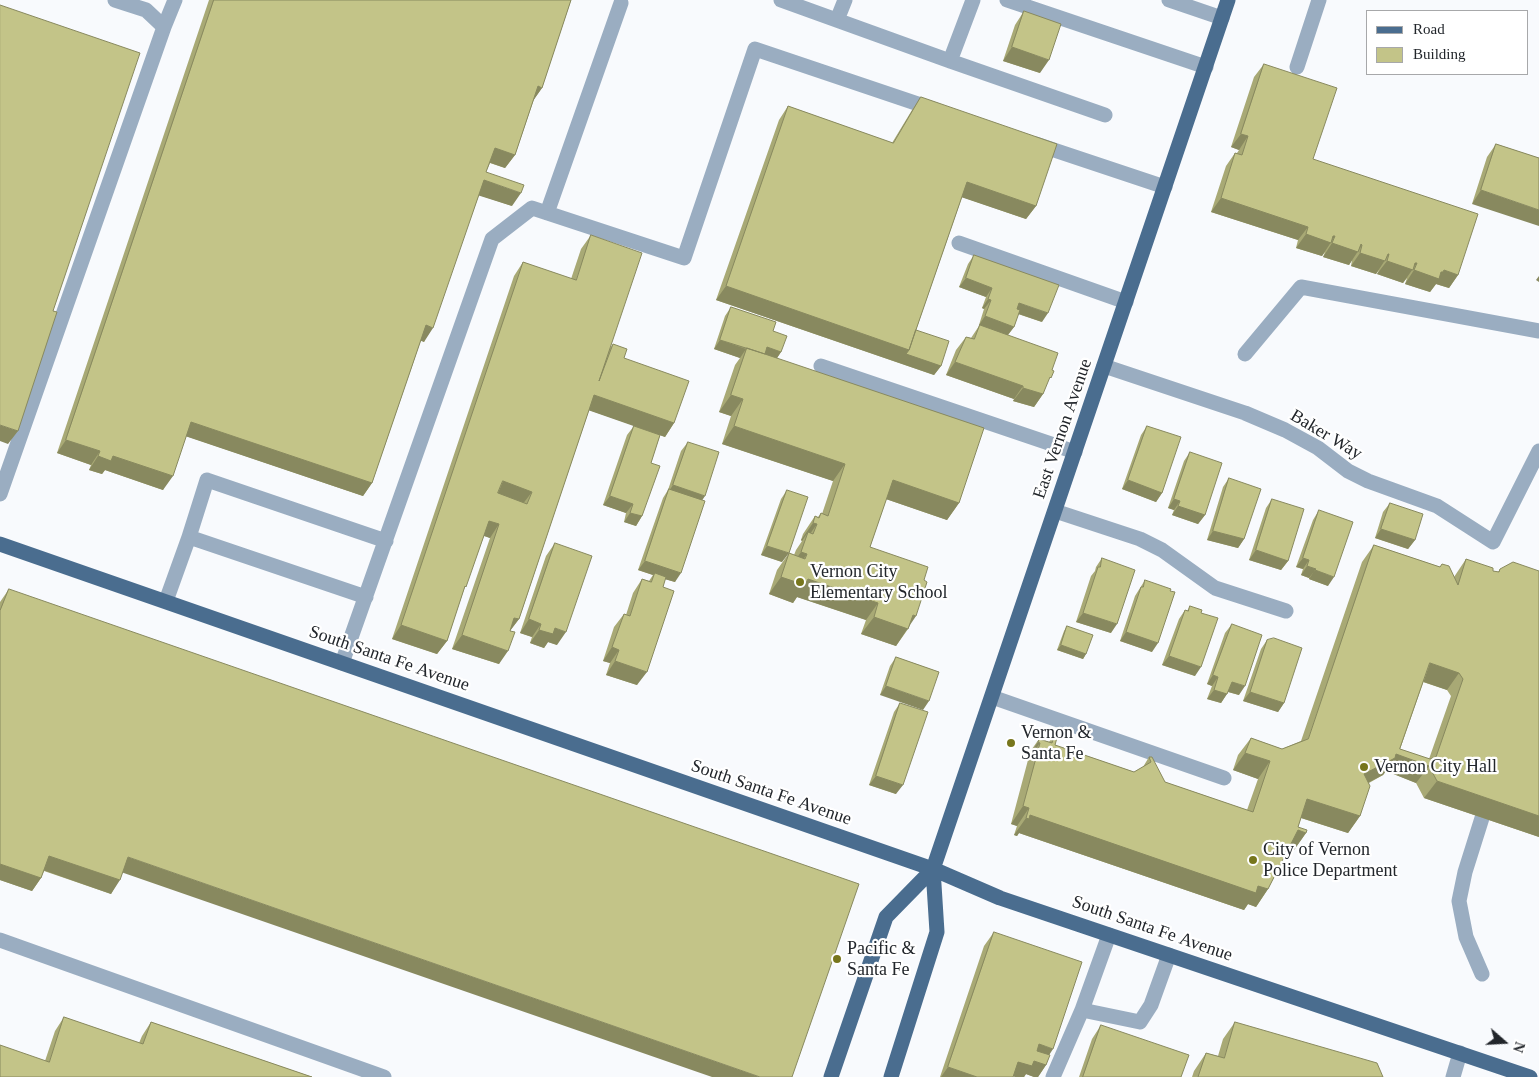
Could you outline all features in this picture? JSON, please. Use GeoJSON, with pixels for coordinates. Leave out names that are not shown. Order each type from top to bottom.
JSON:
{"type":"FeatureCollection","features":[{"type":"Feature","properties":{"kind":"main road","name":"East Vernon Avenue"},"geometry":{"type":"LineString","coordinates":[[933,869],[1228,0]]}},
{"type":"Feature","properties":{"kind":"main road","name":"South Santa Fe Avenue"},"geometry":{"type":"LineString","coordinates":[[0,544],[933,869],[1000,898],[1530,1077]]}},
{"type":"Feature","properties":{"kind":"main road"},"geometry":{"type":"LineString","coordinates":[[831,1077],[886,917],[933,869]]}},
{"type":"Feature","properties":{"kind":"main road"},"geometry":{"type":"LineString","coordinates":[[891,1077],[937,932],[933,869]]}},
{"type":"Feature","properties":{"kind":"street"},"geometry":{"type":"LineString","coordinates":[[116,0],[146,10],[164,27]]}},
{"type":"Feature","properties":{"kind":"street"},"geometry":{"type":"LineString","coordinates":[[0,494],[175,0]]}},
{"type":"Feature","properties":{"kind":"street"},"geometry":{"type":"LineString","coordinates":[[781,0],[950,62],[1105,115]]}},
{"type":"Feature","properties":{"kind":"street"},"geometry":{"type":"LineString","coordinates":[[837,20],[845,0]]}},
{"type":"Feature","properties":{"kind":"street"},"geometry":{"type":"LineString","coordinates":[[950,62],[973,0]]}},
{"type":"Feature","properties":{"kind":"street"},"geometry":{"type":"LineString","coordinates":[[1007,0],[1206,67]]}},
{"type":"Feature","properties":{"kind":"street"},"geometry":{"type":"LineString","coordinates":[[1169,0],[1222,18]]}},
{"type":"Feature","properties":{"kind":"street"},"geometry":{"type":"LineString","coordinates":[[1297,67],[1319,0]]}},
{"type":"Feature","properties":{"kind":"street"},"geometry":{"type":"LineString","coordinates":[[547,213],[621,3]]}},
{"type":"Feature","properties":{"kind":"street"},"geometry":{"type":"LineString","coordinates":[[342,663],[492,239],[532,208],[684,258],[755,49],[950,115]]}},
{"type":"Feature","properties":{"kind":"street"},"geometry":{"type":"LineString","coordinates":[[1025,140],[1165,187]]}},
{"type":"Feature","properties":{"kind":"street"},"geometry":{"type":"LineString","coordinates":[[959,243],[1126,302]]}},
{"type":"Feature","properties":{"kind":"street"},"geometry":{"type":"LineString","coordinates":[[1245,354],[1301,287],[1539,331]]}},
{"type":"Feature","properties":{"kind":"street"},"geometry":{"type":"LineString","coordinates":[[821,366],[1075,452]]}},
{"type":"Feature","properties":{"kind":"street","name":"Baker Way"},"geometry":{"type":"LineString","coordinates":[[1104,366],[1245,413],[1284,430],[1318,448],[1348,470],[1368,481],[1437,506],[1493,542],[1539,451]]}},
{"type":"Feature","properties":{"kind":"street"},"geometry":{"type":"LineString","coordinates":[[166,602],[207,480],[386,541]]}},
{"type":"Feature","properties":{"kind":"street"},"geometry":{"type":"LineString","coordinates":[[1055,511],[1140,539],[1162,550],[1215,588],[1286,611]]}},
{"type":"Feature","properties":{"kind":"street"},"geometry":{"type":"LineString","coordinates":[[189,537],[366,597]]}},
{"type":"Feature","properties":{"kind":"street"},"geometry":{"type":"LineString","coordinates":[[992,697],[1224,778]]}},
{"type":"Feature","properties":{"kind":"street"},"geometry":{"type":"LineString","coordinates":[[1482,818],[1458,900],[1466,937],[1482,974]]}},
{"type":"Feature","properties":{"kind":"street"},"geometry":{"type":"LineString","coordinates":[[1053,1077],[1082,1010],[1109,935]]}},
{"type":"Feature","properties":{"kind":"street"},"geometry":{"type":"LineString","coordinates":[[0,940],[384,1077]]}},
{"type":"Feature","properties":{"kind":"street"},"geometry":{"type":"LineString","coordinates":[[1082,1010],[1140,1022],[1151,1005],[1169,955]]}},
{"type":"Feature","properties":{"kind":"street"},"geometry":{"type":"LineString","coordinates":[[1453,1077],[1460,1054]]}},
{"type":"Feature","properties":{"kind":"building"},"geometry":{"type":"Polygon","coordinates":[[[214,0],[571,0],[542,88],[538,86],[515,155],[495,148],[486,172],[524,185],[521,193],[484,180],[433,328],[426,325],[372,483],[191,422],[173,476],[113,456],[111,461],[98,456],[100,451],[66,440],[214,0]]]}},
{"type":"Feature","properties":{"kind":"building"},"geometry":{"type":"Polygon","coordinates":[[[0,5],[140,53],[53,311],[57,312],[18,431],[0,425],[0,5]]]}},
{"type":"Feature","properties":{"kind":"building"},"geometry":{"type":"Polygon","coordinates":[[[1024,11],[1061,24],[1049,60],[1012,47],[1024,11]]]}},
{"type":"Feature","properties":{"kind":"building"},"geometry":{"type":"Polygon","coordinates":[[[1264,64],[1337,88],[1313,159],[1478,214],[1458,275],[1444,270],[1441,272],[1439,279],[1414,270],[1417,263],[1415,263],[1413,270],[1387,261],[1389,254],[1385,261],[1360,253],[1361,244],[1358,252],[1332,243],[1335,236],[1333,236],[1331,243],[1306,234],[1308,227],[1221,198],[1235,153],[1242,155],[1248,136],[1241,134],[1264,64]]]}},
{"type":"Feature","properties":{"kind":"building"},"geometry":{"type":"Polygon","coordinates":[[[921,97],[1057,144],[1036,206],[967,182],[909,350],[726,286],[788,106],[893,143],[921,97]]]}},
{"type":"Feature","properties":{"kind":"building"},"geometry":{"type":"Polygon","coordinates":[[[1496,144],[1539,158],[1539,210],[1481,190],[1496,144]]]}},
{"type":"Feature","properties":{"kind":"building"},"geometry":{"type":"Polygon","coordinates":[[[591,235],[642,253],[599,381],[613,344],[627,349],[624,358],[689,381],[674,423],[594,395],[519,619],[514,618],[510,631],[515,632],[508,651],[462,635],[499,524],[489,521],[447,641],[401,625],[523,262],[576,280],[591,235]],[[503,481],[498,493],[527,504],[532,492],[503,481]]]}},
{"type":"Feature","properties":{"kind":"building"},"geometry":{"type":"Polygon","coordinates":[[[974,255],[1059,285],[1048,313],[1019,303],[1017,309],[1020,310],[1014,327],[985,316],[991,300],[988,299],[992,288],[966,278],[974,255]]]}},
{"type":"Feature","properties":{"kind":"building"},"geometry":{"type":"Polygon","coordinates":[[[731,307],[776,322],[773,331],[787,336],[781,352],[767,347],[765,354],[720,340],[731,307]]]}},
{"type":"Feature","properties":{"kind":"building"},"geometry":{"type":"Polygon","coordinates":[[[980,325],[1058,353],[1052,370],[1054,371],[1043,394],[955,362],[966,337],[974,339],[980,325]]]}},
{"type":"Feature","properties":{"kind":"building"},"geometry":{"type":"Polygon","coordinates":[[[916,330],[949,341],[941,366],[906,354],[916,330]]]}},
{"type":"Feature","properties":{"kind":"building"},"geometry":{"type":"Polygon","coordinates":[[[747,348],[984,428],[959,503],[893,480],[870,547],[928,567],[924,580],[927,582],[916,616],[913,615],[908,629],[874,617],[878,603],[808,579],[805,585],[781,577],[789,553],[805,559],[807,554],[801,552],[808,532],[813,534],[817,524],[813,523],[815,516],[819,518],[821,513],[828,516],[845,464],[734,426],[743,399],[731,395],[747,348]]]}},
{"type":"Feature","properties":{"kind":"building"},"geometry":{"type":"Polygon","coordinates":[[[634,426],[660,435],[651,463],[660,466],[642,516],[630,513],[633,504],[610,496],[634,426]]]}},
{"type":"Feature","properties":{"kind":"building"},"geometry":{"type":"Polygon","coordinates":[[[1147,426],[1181,437],[1162,493],[1128,480],[1147,426]]]}},
{"type":"Feature","properties":{"kind":"building"},"geometry":{"type":"Polygon","coordinates":[[[688,442],[719,452],[705,496],[673,485],[688,442]]]}},
{"type":"Feature","properties":{"kind":"building"},"geometry":{"type":"Polygon","coordinates":[[[1190,452],[1222,463],[1205,515],[1178,506],[1180,501],[1174,499],[1190,452]]]}},
{"type":"Feature","properties":{"kind":"building"},"geometry":{"type":"Polygon","coordinates":[[[1229,478],[1261,489],[1244,539],[1213,531],[1229,478]]]}},
{"type":"Feature","properties":{"kind":"building"},"geometry":{"type":"Polygon","coordinates":[[[669,489],[705,501],[681,573],[645,561],[669,489]]]}},
{"type":"Feature","properties":{"kind":"building"},"geometry":{"type":"Polygon","coordinates":[[[787,490],[808,497],[789,553],[767,546],[787,490]]]}},
{"type":"Feature","properties":{"kind":"building"},"geometry":{"type":"Polygon","coordinates":[[[1272,499],[1304,509],[1288,561],[1256,550],[1272,499]]]}},
{"type":"Feature","properties":{"kind":"building"},"geometry":{"type":"Polygon","coordinates":[[[1390,503],[1423,514],[1415,540],[1381,529],[1390,503]]]}},
{"type":"Feature","properties":{"kind":"building"},"geometry":{"type":"Polygon","coordinates":[[[1319,510],[1353,522],[1334,577],[1307,566],[1309,560],[1303,558],[1319,510]]]}},
{"type":"Feature","properties":{"kind":"building"},"geometry":{"type":"Polygon","coordinates":[[[555,543],[592,556],[566,632],[555,628],[553,634],[539,630],[541,624],[529,619],[555,543]]]}},
{"type":"Feature","properties":{"kind":"building"},"geometry":{"type":"Polygon","coordinates":[[[1374,545],[1440,567],[1442,564],[1449,566],[1458,585],[1466,559],[1493,568],[1493,571],[1499,572],[1500,569],[1513,562],[1539,571],[1539,816],[1437,781],[1429,766],[1396,754],[1395,758],[1364,774],[1370,786],[1360,816],[1307,799],[1298,827],[1307,830],[1306,833],[1298,830],[1268,889],[1258,886],[1256,893],[1030,815],[1029,819],[1026,818],[1029,808],[1023,806],[1040,743],[1038,742],[1039,739],[1052,743],[1055,733],[1058,734],[1055,745],[1134,772],[1151,762],[1149,757],[1152,757],[1165,782],[1253,812],[1270,761],[1245,753],[1251,738],[1282,749],[1308,739],[1374,545]],[[1430,663],[1400,749],[1430,759],[1436,757],[1463,679],[1459,673],[1430,663]]]}},
{"type":"Feature","properties":{"kind":"building"},"geometry":{"type":"Polygon","coordinates":[[[1102,558],[1135,570],[1117,624],[1083,613],[1102,558]]]}},
{"type":"Feature","properties":{"kind":"building"},"geometry":{"type":"Polygon","coordinates":[[[655,573],[666,577],[663,587],[674,591],[647,672],[615,661],[619,650],[612,647],[624,614],[630,616],[642,579],[651,582],[655,573]]]}},
{"type":"Feature","properties":{"kind":"building"},"geometry":{"type":"Polygon","coordinates":[[[1145,580],[1175,592],[1158,643],[1126,632],[1145,580]]]}},
{"type":"Feature","properties":{"kind":"building"},"geometry":{"type":"Polygon","coordinates":[[[9,589],[859,884],[792,1077],[760,1077],[128,857],[120,880],[49,856],[41,878],[0,864],[0,611],[9,589]]]}},
{"type":"Feature","properties":{"kind":"building"},"geometry":{"type":"Polygon","coordinates":[[[1190,606],[1202,610],[1201,613],[1218,618],[1201,667],[1169,656],[1185,610],[1188,611],[1190,606]]]}},
{"type":"Feature","properties":{"kind":"building"},"geometry":{"type":"Polygon","coordinates":[[[1232,624],[1262,635],[1245,686],[1232,682],[1227,694],[1214,690],[1218,677],[1213,675],[1232,624]]]}},
{"type":"Feature","properties":{"kind":"building"},"geometry":{"type":"Polygon","coordinates":[[[1067,626],[1093,635],[1086,654],[1061,645],[1067,626]]]}},
{"type":"Feature","properties":{"kind":"building"},"geometry":{"type":"Polygon","coordinates":[[[1274,638],[1302,648],[1284,703],[1250,692],[1267,640],[1274,638]]]}},
{"type":"Feature","properties":{"kind":"building"},"geometry":{"type":"Polygon","coordinates":[[[896,657],[939,672],[929,701],[886,686],[896,657]]]}},
{"type":"Feature","properties":{"kind":"building"},"geometry":{"type":"Polygon","coordinates":[[[900,703],[928,712],[903,785],[876,776],[900,703]]]}},
{"type":"Feature","properties":{"kind":"building"},"geometry":{"type":"Polygon","coordinates":[[[994,932],[1082,962],[1053,1049],[1039,1044],[1037,1051],[1050,1055],[1046,1065],[1034,1061],[1032,1066],[1018,1062],[1013,1077],[977,1077],[948,1067],[994,932]]]}},
{"type":"Feature","properties":{"kind":"building"},"geometry":{"type":"Polygon","coordinates":[[[64,1017],[143,1044],[151,1022],[312,1077],[0,1077],[0,1045],[49,1062],[64,1017]]]}},
{"type":"Feature","properties":{"kind":"building"},"geometry":{"type":"Polygon","coordinates":[[[1235,1022],[1377,1063],[1383,1077],[1198,1077],[1206,1053],[1224,1058],[1235,1022]]]}},
{"type":"Feature","properties":{"kind":"building"},"geometry":{"type":"Polygon","coordinates":[[[1101,1025],[1189,1055],[1181,1077],[1083,1077],[1101,1025]]]}},
{"type":"Feature","properties":{"kind":"place","name":"Vernon City Elementary School"},"geometry":{"type":"Point","coordinates":[800,582]}},
{"type":"Feature","properties":{"kind":"place","name":"Vernon & Santa Fe"},"geometry":{"type":"Point","coordinates":[1011,743]}},
{"type":"Feature","properties":{"kind":"place","name":"Vernon City Hall"},"geometry":{"type":"Point","coordinates":[1364,767]}},
{"type":"Feature","properties":{"kind":"place","name":"City of Vernon Police Department"},"geometry":{"type":"Point","coordinates":[1253,860]}},
{"type":"Feature","properties":{"kind":"place","name":"Pacific & Santa Fe"},"geometry":{"type":"Point","coordinates":[837,959]}}]}
